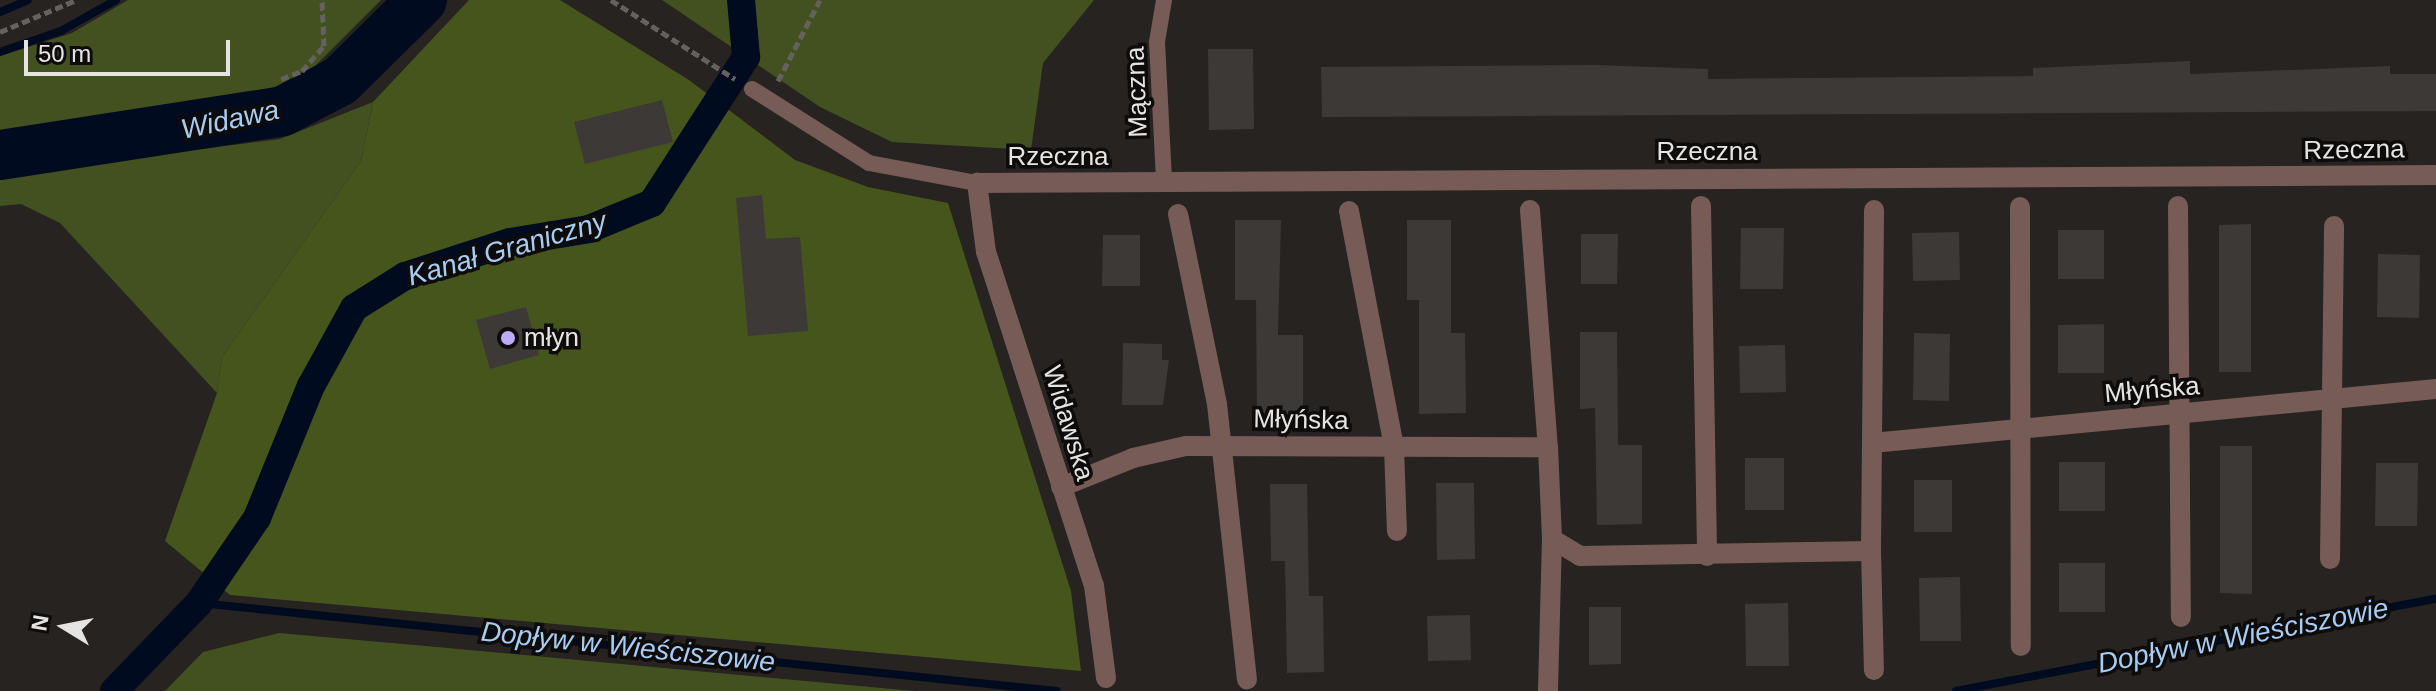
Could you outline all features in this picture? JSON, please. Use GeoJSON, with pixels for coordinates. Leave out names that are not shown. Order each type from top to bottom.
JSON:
{"type":"FeatureCollection","features":[{"type":"Feature","properties":{"kind":"street","name":"Rzeczna"},"geometry":{"type":"LineString","coordinates":[[977,183],[2436,175]]}},
{"type":"Feature","properties":{"kind":"street","name":"Widawska"},"geometry":{"type":"LineString","coordinates":[[977,183],[986,252],[1094,586],[1106,678]]}},
{"type":"Feature","properties":{"kind":"street"},"geometry":{"type":"LineString","coordinates":[[1701,206],[1707,556]]}},
{"type":"Feature","properties":{"kind":"street"},"geometry":{"type":"LineString","coordinates":[[2178,206],[2181,617]]}},
{"type":"Feature","properties":{"kind":"street"},"geometry":{"type":"LineString","coordinates":[[2020,207],[2021,646]]}},
{"type":"Feature","properties":{"kind":"street"},"geometry":{"type":"LineString","coordinates":[[1530,210],[1552,539],[1548,690]]}},
{"type":"Feature","properties":{"kind":"street"},"geometry":{"type":"LineString","coordinates":[[1874,210],[1871,551],[1874,670]]}},
{"type":"Feature","properties":{"kind":"street"},"geometry":{"type":"LineString","coordinates":[[1349,211],[1394,447],[1397,531]]}},
{"type":"Feature","properties":{"kind":"street"},"geometry":{"type":"LineString","coordinates":[[1178,214],[1221,444],[1247,679]]}},
{"type":"Feature","properties":{"kind":"street"},"geometry":{"type":"LineString","coordinates":[[2330,559],[2334,226]]}},
{"type":"Feature","properties":{"kind":"street","name":"Młyńska"},"geometry":{"type":"LineString","coordinates":[[1872,443],[2436,389]]}},
{"type":"Feature","properties":{"kind":"street","name":"Młyńska"},"geometry":{"type":"LineString","coordinates":[[1061,487],[1163,449],[1221,444],[1548,447]]}},
{"type":"Feature","properties":{"kind":"street"},"geometry":{"type":"LineString","coordinates":[[1552,539],[1580,556],[1871,551]]}},
{"type":"Feature","properties":{"kind":"lane","name":"Mączna"},"geometry":{"type":"LineString","coordinates":[[1164,0],[1157,42],[1164,182]]}},
{"type":"Feature","properties":{"kind":"lane"},"geometry":{"type":"LineString","coordinates":[[752,89],[869,163],[977,183]]}},
{"type":"Feature","properties":{"kind":"path"},"geometry":{"type":"LineString","coordinates":[[0,32],[76,0]]}},
{"type":"Feature","properties":{"kind":"path"},"geometry":{"type":"LineString","coordinates":[[281,79],[302,71],[324,46],[322,0]]}},
{"type":"Feature","properties":{"kind":"path"},"geometry":{"type":"LineString","coordinates":[[611,0],[720,70]]}},
{"type":"Feature","properties":{"kind":"path"},"geometry":{"type":"LineString","coordinates":[[768,100],[820,0]]}},
{"type":"Feature","properties":{"kind":"green space"},"geometry":{"type":"Polygon","coordinates":[[[128,0],[381,0],[301,80],[207,105],[0,131],[0,56],[72,33],[128,0]]]}},
{"type":"Feature","properties":{"kind":"green space"},"geometry":{"type":"Polygon","coordinates":[[[469,0],[560,0],[689,80],[795,160],[868,187],[948,203],[1071,591],[1081,671],[230,595],[165,541],[217,393],[222,357],[361,161],[373,102],[469,0]]]}},
{"type":"Feature","properties":{"kind":"green space"},"geometry":{"type":"Polygon","coordinates":[[[662,0],[1094,0],[1043,63],[1031,150],[892,142],[820,107],[662,0]]]}},
{"type":"Feature","properties":{"kind":"green space"},"geometry":{"type":"Polygon","coordinates":[[[373,102],[361,161],[222,357],[217,393],[60,223],[21,204],[0,206],[0,175],[280,139],[373,102]]]}},
{"type":"Feature","properties":{"kind":"green space"},"geometry":{"type":"Polygon","coordinates":[[[279,633],[914,691],[165,691],[203,652],[279,633]]]}},
{"type":"Feature","properties":{"kind":"building"},"geometry":{"type":"Polygon","coordinates":[[[1208,49],[1253,49],[1254,129],[1209,130],[1208,49]]]}},
{"type":"Feature","properties":{"kind":"building"},"geometry":{"type":"Polygon","coordinates":[[[2190,61],[2190,74],[2390,66],[2390,74],[2436,74],[2436,111],[1322,117],[1321,67],[1595,65],[1708,69],[1708,79],[2033,76],[2033,68],[2190,61]]]}},
{"type":"Feature","properties":{"kind":"building"},"geometry":{"type":"Polygon","coordinates":[[[662,100],[673,142],[585,164],[574,122],[662,100]]]}},
{"type":"Feature","properties":{"kind":"building"},"geometry":{"type":"Polygon","coordinates":[[[762,195],[766,239],[800,237],[808,331],[748,336],[736,198],[762,195]]]}},
{"type":"Feature","properties":{"kind":"building"},"geometry":{"type":"Polygon","coordinates":[[[1235,220],[1281,220],[1278,335],[1303,335],[1303,415],[1257,415],[1256,300],[1235,300],[1235,220]]]}},
{"type":"Feature","properties":{"kind":"building"},"geometry":{"type":"Polygon","coordinates":[[[1407,220],[1451,220],[1451,333],[1465,333],[1466,413],[1419,414],[1419,300],[1407,300],[1407,220]]]}},
{"type":"Feature","properties":{"kind":"building"},"geometry":{"type":"Polygon","coordinates":[[[2251,224],[2251,372],[2219,372],[2219,225],[2251,224]]]}},
{"type":"Feature","properties":{"kind":"building"},"geometry":{"type":"Polygon","coordinates":[[[1741,228],[1784,228],[1783,289],[1740,289],[1741,228]]]}},
{"type":"Feature","properties":{"kind":"building"},"geometry":{"type":"Polygon","coordinates":[[[2058,230],[2104,230],[2104,279],[2058,279],[2058,230]]]}},
{"type":"Feature","properties":{"kind":"building"},"geometry":{"type":"Polygon","coordinates":[[[1959,232],[1960,280],[1913,281],[1912,233],[1959,232]]]}},
{"type":"Feature","properties":{"kind":"building"},"geometry":{"type":"Polygon","coordinates":[[[1581,234],[1618,234],[1617,284],[1581,284],[1581,234]]]}},
{"type":"Feature","properties":{"kind":"building"},"geometry":{"type":"Polygon","coordinates":[[[1103,235],[1140,235],[1140,286],[1102,286],[1103,235]]]}},
{"type":"Feature","properties":{"kind":"building"},"geometry":{"type":"Polygon","coordinates":[[[2378,254],[2420,255],[2419,318],[2377,317],[2378,254]]]}},
{"type":"Feature","properties":{"kind":"building","name":"młyn"},"geometry":{"type":"Polygon","coordinates":[[[526,307],[539,355],[490,369],[476,320],[526,307]]]}},
{"type":"Feature","properties":{"kind":"building"},"geometry":{"type":"Polygon","coordinates":[[[2104,324],[2104,373],[2058,373],[2058,325],[2104,324]]]}},
{"type":"Feature","properties":{"kind":"building"},"geometry":{"type":"Polygon","coordinates":[[[1580,332],[1617,332],[1618,445],[1642,445],[1642,524],[1597,525],[1595,408],[1580,409],[1580,332]]]}},
{"type":"Feature","properties":{"kind":"building"},"geometry":{"type":"Polygon","coordinates":[[[1914,333],[1950,334],[1949,401],[1913,400],[1914,333]]]}},
{"type":"Feature","properties":{"kind":"building"},"geometry":{"type":"Polygon","coordinates":[[[1123,343],[1162,344],[1162,360],[1169,360],[1163,405],[1122,405],[1123,343]]]}},
{"type":"Feature","properties":{"kind":"building"},"geometry":{"type":"Polygon","coordinates":[[[1785,345],[1786,392],[1740,393],[1739,346],[1785,345]]]}},
{"type":"Feature","properties":{"kind":"building"},"geometry":{"type":"Polygon","coordinates":[[[2220,446],[2252,446],[2252,594],[2220,593],[2220,446]]]}},
{"type":"Feature","properties":{"kind":"building"},"geometry":{"type":"Polygon","coordinates":[[[1745,458],[1784,458],[1784,510],[1745,510],[1745,458]]]}},
{"type":"Feature","properties":{"kind":"building"},"geometry":{"type":"Polygon","coordinates":[[[2059,462],[2105,462],[2105,511],[2059,511],[2059,462]]]}},
{"type":"Feature","properties":{"kind":"building"},"geometry":{"type":"Polygon","coordinates":[[[2376,463],[2418,463],[2417,526],[2375,526],[2376,463]]]}},
{"type":"Feature","properties":{"kind":"building"},"geometry":{"type":"Polygon","coordinates":[[[1914,480],[1952,480],[1952,532],[1914,532],[1914,480]]]}},
{"type":"Feature","properties":{"kind":"building"},"geometry":{"type":"Polygon","coordinates":[[[1436,483],[1474,483],[1475,559],[1437,560],[1436,483]]]}},
{"type":"Feature","properties":{"kind":"building"},"geometry":{"type":"Polygon","coordinates":[[[1270,484],[1307,484],[1309,596],[1323,596],[1324,672],[1287,673],[1285,561],[1271,561],[1270,484]]]}},
{"type":"Feature","properties":{"kind":"building"},"geometry":{"type":"Polygon","coordinates":[[[2059,563],[2105,563],[2105,612],[2059,612],[2059,563]]]}},
{"type":"Feature","properties":{"kind":"building"},"geometry":{"type":"Polygon","coordinates":[[[1960,577],[1961,641],[1920,641],[1919,578],[1960,577]]]}},
{"type":"Feature","properties":{"kind":"building"},"geometry":{"type":"Polygon","coordinates":[[[1788,603],[1789,666],[1746,666],[1745,604],[1788,603]]]}},
{"type":"Feature","properties":{"kind":"building"},"geometry":{"type":"Polygon","coordinates":[[[1589,607],[1621,607],[1621,664],[1589,665],[1589,607]]]}},
{"type":"Feature","properties":{"kind":"building"},"geometry":{"type":"Polygon","coordinates":[[[1470,615],[1471,660],[1428,661],[1427,616],[1470,615]]]}},
{"type":"Feature","properties":{"kind":"waterway"},"geometry":{"type":"LineString","coordinates":[[0,12],[28,0]]}},
{"type":"Feature","properties":{"kind":"waterway"},"geometry":{"type":"LineString","coordinates":[[0,52],[61,31],[116,0]]}},
{"type":"Feature","properties":{"kind":"waterway","name":"Widawa"},"geometry":{"type":"LineString","coordinates":[[0,155],[283,111],[340,81],[422,0]]}},
{"type":"Feature","properties":{"kind":"waterway","name":"Kanał Graniczny"},"geometry":{"type":"LineString","coordinates":[[114,691],[199,603],[257,518],[311,386],[354,308],[405,276],[510,242],[589,229],[652,203],[746,57],[741,0]]}},
{"type":"Feature","properties":{"kind":"waterway","name":"Dopływ w Wieściszowie"},"geometry":{"type":"LineString","coordinates":[[1956,691],[2436,599]]}},
{"type":"Feature","properties":{"kind":"waterway","name":"Dopływ w Wieściszowie"},"geometry":{"type":"LineString","coordinates":[[199,603],[1056,691]]}},
{"type":"Feature","properties":{"kind":"place","name":"młyn"},"geometry":{"type":"Point","coordinates":[508,338]}}]}
